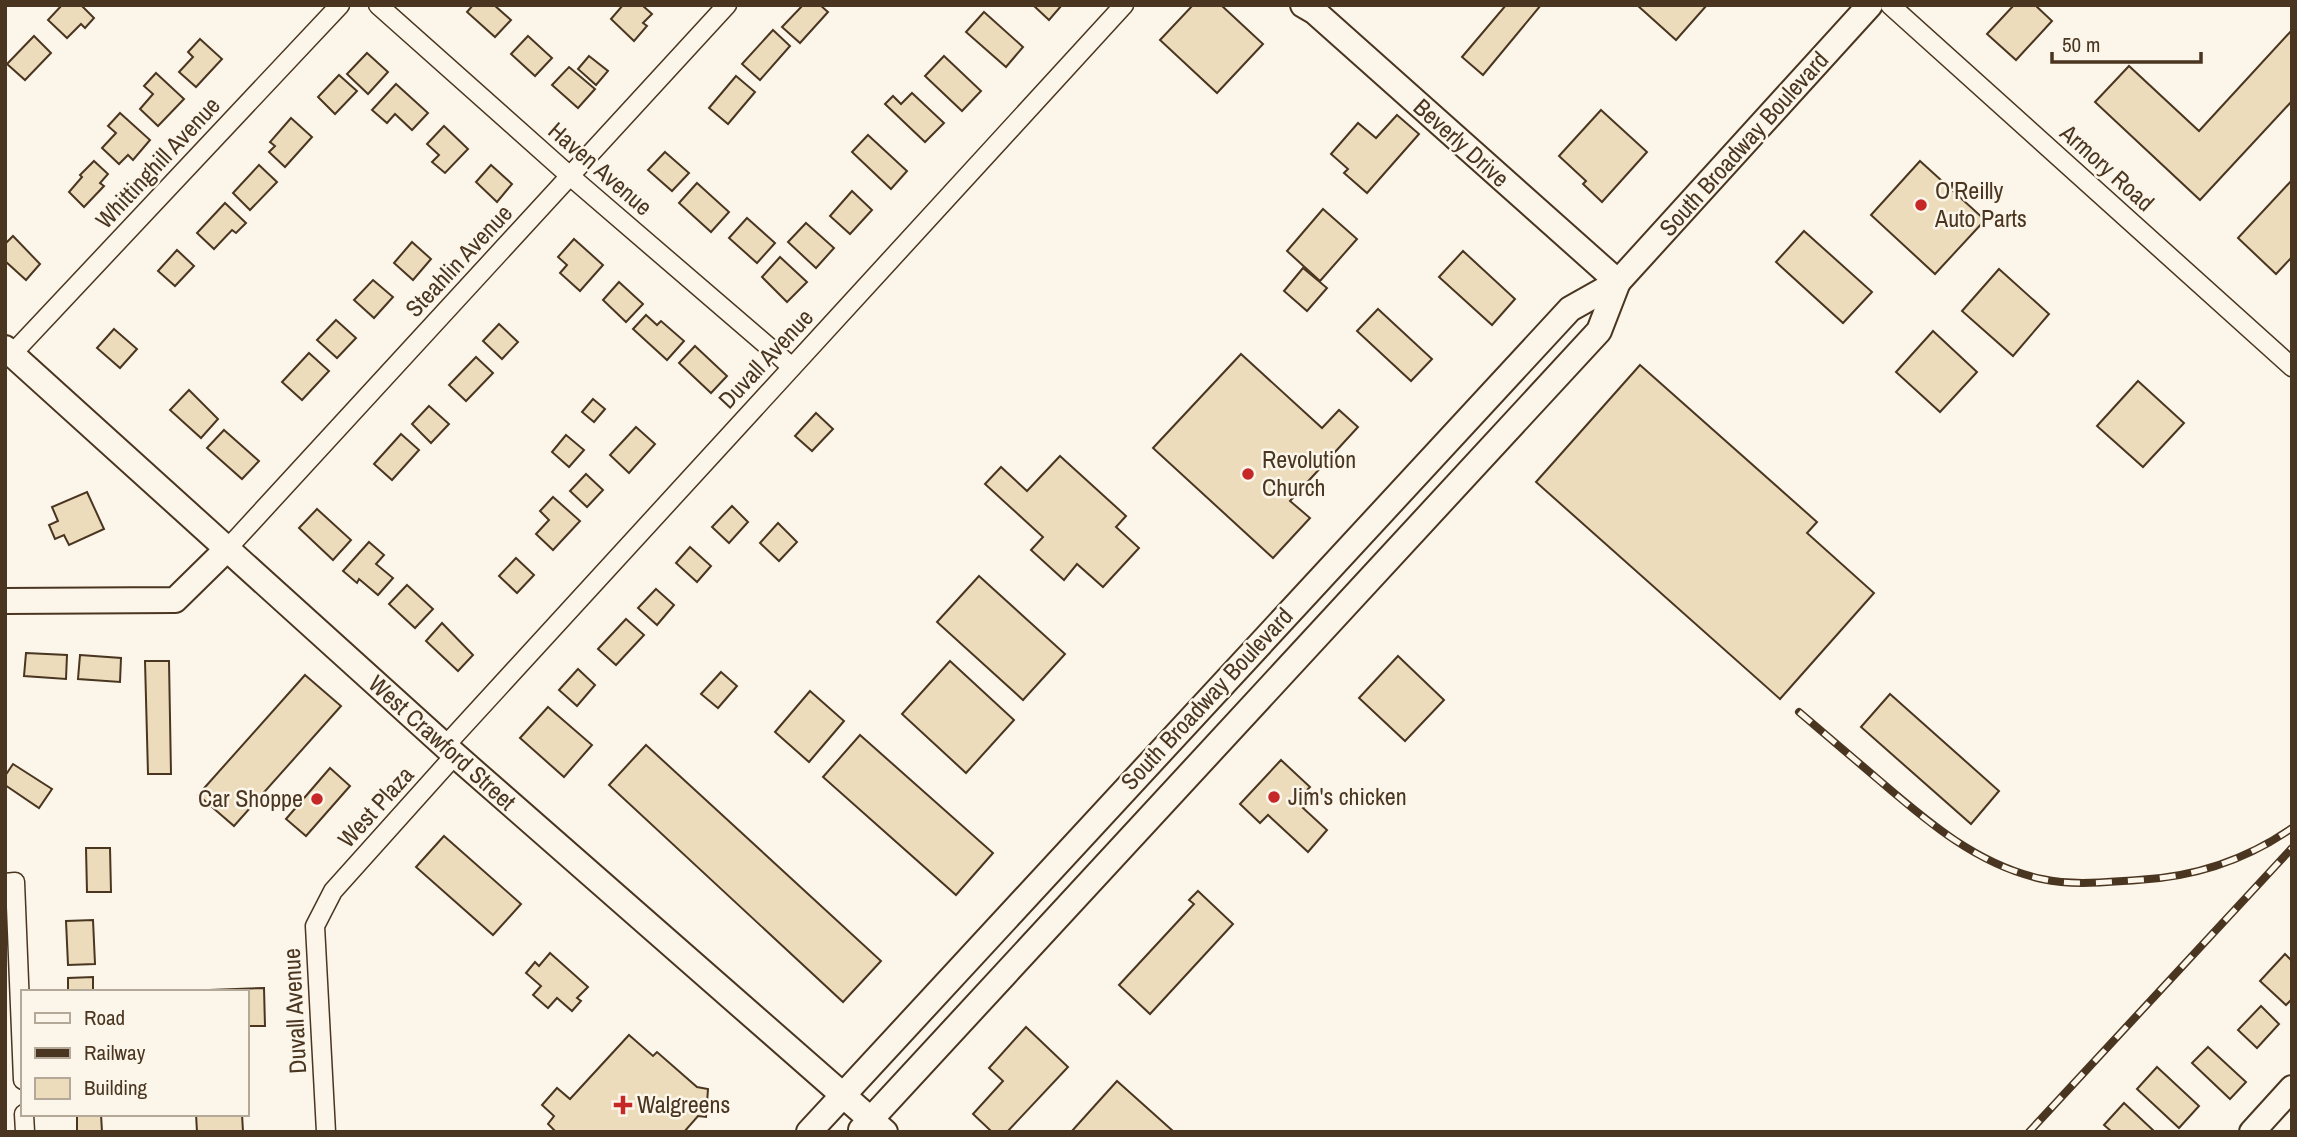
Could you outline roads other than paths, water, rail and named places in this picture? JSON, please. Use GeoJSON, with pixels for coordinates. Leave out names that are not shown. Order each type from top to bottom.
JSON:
{"type":"FeatureCollection","features":[{"type":"Feature","properties":{"kind":"main road","name":"Beverly Drive"},"geometry":{"type":"LineString","coordinates":[[1303,5],[1315,12],[1618,282]]}},
{"type":"Feature","properties":{"kind":"main road","name":"South Broadway Boulevard"},"geometry":{"type":"LineString","coordinates":[[808,1132],[1570,309],[1618,282],[1870,5]]}},
{"type":"Feature","properties":{"kind":"main road","name":"South Broadway Boulevard"},"geometry":{"type":"LineString","coordinates":[[872,1128],[1599,331],[1618,282]]}},
{"type":"Feature","properties":{"kind":"main road","name":"West Crawford Street"},"geometry":{"type":"LineString","coordinates":[[9,351],[450,750],[842,1094],[872,1128]]}},
{"type":"Feature","properties":{"kind":"main road"},"geometry":{"type":"LineString","coordinates":[[5,601],[175,600],[227,550]]}},
{"type":"Feature","properties":{"kind":"main road"},"geometry":{"type":"LineString","coordinates":[[2252,1132],[2292,1088]]}},
{"type":"Feature","properties":{"kind":"street","name":"Whittinghill Avenue"},"geometry":{"type":"LineString","coordinates":[[9,351],[340,5]]}},
{"type":"Feature","properties":{"kind":"street","name":"Haven Avenue"},"geometry":{"type":"LineString","coordinates":[[379,5],[569,176],[792,367]]}},
{"type":"Feature","properties":{"kind":"street","name":"Steahlin Avenue"},"geometry":{"type":"LineString","coordinates":[[227,550],[727,5]]}},
{"type":"Feature","properties":{"kind":"street","name":"Duvall Avenue"},"geometry":{"type":"LineString","coordinates":[[450,750],[792,367],[1125,5]]}},
{"type":"Feature","properties":{"kind":"street","name":"Armory Road"},"geometry":{"type":"LineString","coordinates":[[1890,5],[2292,367]]}},
{"type":"Feature","properties":{"kind":"street","name":"West Plaza"},"geometry":{"type":"LineString","coordinates":[[333,891],[450,750]]}},
{"type":"Feature","properties":{"kind":"street"},"geometry":{"type":"LineString","coordinates":[[5,883],[15,882],[21,1030]]}},
{"type":"Feature","properties":{"kind":"street","name":"Duvall Avenue"},"geometry":{"type":"LineString","coordinates":[[326,1132],[315,926],[333,891]]}},
{"type":"Feature","properties":{"kind":"railway"},"geometry":{"type":"LineString","coordinates":[[1799,712],[1936,827],[1997,864],[2042,879],[2090,883],[2159,878],[2199,871],[2238,858],[2292,828]]}},
{"type":"Feature","properties":{"kind":"railway"},"geometry":{"type":"LineString","coordinates":[[2029,1132],[2292,848]]}},
{"type":"Feature","properties":{"kind":"place","name":"O'Reilly Auto Parts"},"geometry":{"type":"Point","coordinates":[1921,205]}},
{"type":"Feature","properties":{"kind":"place","name":"Revolution Church"},"geometry":{"type":"Point","coordinates":[1248,474]}},
{"type":"Feature","properties":{"kind":"place","name":"Jim's chicken"},"geometry":{"type":"Point","coordinates":[1274,797]}},
{"type":"Feature","properties":{"kind":"place","name":"Car Shoppe"},"geometry":{"type":"Point","coordinates":[317,799]}},
{"type":"Feature","properties":{"kind":"place","name":"Walgreens"},"geometry":{"type":"Point","coordinates":[623,1105]}}]}
